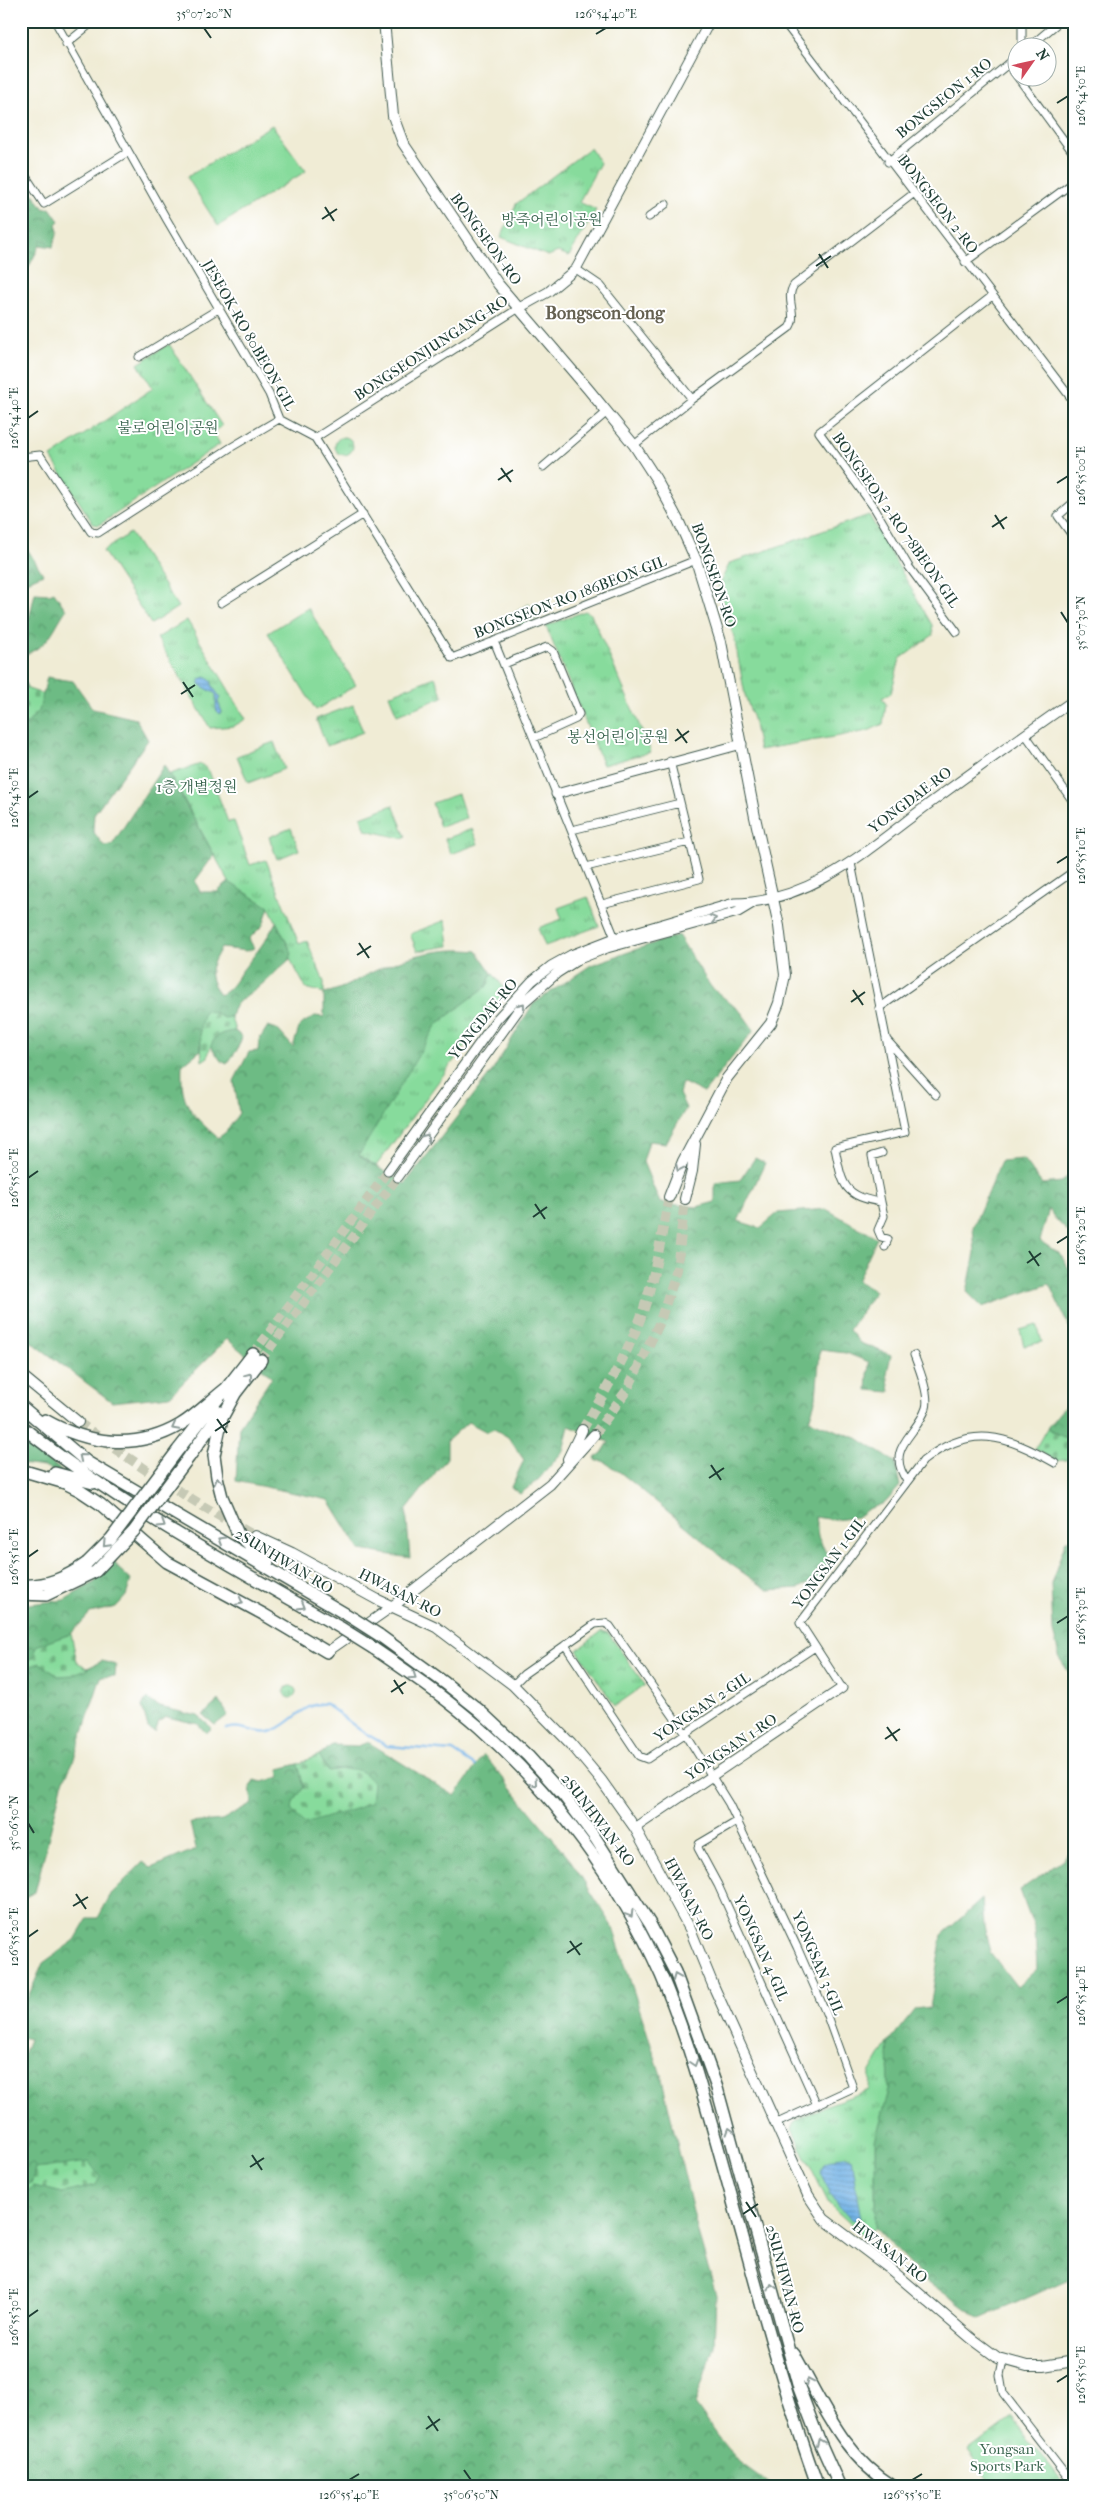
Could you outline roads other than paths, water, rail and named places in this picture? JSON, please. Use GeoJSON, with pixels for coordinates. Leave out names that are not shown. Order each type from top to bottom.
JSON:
{"type":"FeatureCollection","features":[{"type":"Feature","properties":{"kind":"highway"},"geometry":{"type":"LineString","coordinates":[[21,1585],[33,1586],[55,1581],[92,1567],[178,1450],[231,1390],[257,1357]]}},
{"type":"Feature","properties":{"kind":"highway"},"geometry":{"type":"LineString","coordinates":[[21,1401],[42,1418],[62,1430],[102,1442],[123,1441],[154,1436],[179,1425],[231,1390]]}},
{"type":"Feature","properties":{"kind":"highway"},"geometry":{"type":"LineString","coordinates":[[21,1594],[46,1595],[92,1567],[134,1531],[189,1457],[231,1390]]}},
{"type":"Feature","properties":{"kind":"highway"},"geometry":{"type":"LineString","coordinates":[[231,1390],[222,1418],[214,1455],[222,1497],[238,1534],[251,1548],[328,1605]]}},
{"type":"Feature","properties":{"kind":"highway","name":"2SUNHWAN-RO"},"geometry":{"type":"LineString","coordinates":[[21,1406],[86,1462],[328,1605],[354,1618],[379,1635],[452,1689],[528,1756],[564,1796],[596,1839],[650,1924],[675,1972],[717,2088],[799,2388],[818,2438],[840,2487]]}},
{"type":"Feature","properties":{"kind":"highway","name":"2SUNHWAN-RO"},"geometry":{"type":"LineString","coordinates":[[21,1426],[102,1486],[173,1531],[373,1648],[430,1687],[480,1728],[523,1770],[567,1820],[594,1856],[633,1919],[660,1974],[681,2026],[699,2081],[795,2424],[818,2487]]}},
{"type":"Feature","properties":{"kind":"highway"},"geometry":{"type":"LineString","coordinates":[[21,1470],[40,1470],[102,1486]]}},
{"type":"Feature","properties":{"kind":"highway"},"geometry":{"type":"LineString","coordinates":[[21,1470],[65,1483],[79,1490],[100,1504],[167,1562],[263,1614],[327,1652]]}},
{"type":"Feature","properties":{"kind":"highway"},"geometry":{"type":"LineString","coordinates":[[787,2343],[806,2374],[820,2405],[852,2451],[878,2477],[894,2487]]}},
{"type":"Feature","properties":{"kind":"main road","name":"BONGSEON-RO"},"geometry":{"type":"LineString","coordinates":[[384,21],[393,116],[403,143],[476,254],[634,445],[668,499],[696,560],[721,642],[755,817],[784,952],[786,975],[779,1003],[771,1023],[727,1078],[674,1179],[669,1197]]}},
{"type":"Feature","properties":{"kind":"main road"},"geometry":{"type":"LineString","coordinates":[[685,1199],[692,1171],[695,1141]]}},
{"type":"Feature","properties":{"kind":"main road"},"geometry":{"type":"LineString","coordinates":[[21,1376],[78,1422]]}},
{"type":"Feature","properties":{"kind":"main road"},"geometry":{"type":"LineString","coordinates":[[566,1465],[582,1430]]}},
{"type":"Feature","properties":{"kind":"main road"},"geometry":{"type":"LineString","coordinates":[[393,1606],[550,1484],[594,1435]]}},
{"type":"Feature","properties":{"kind":"main road","name":"HWASAN-RO"},"geometry":{"type":"LineString","coordinates":[[256,1536],[272,1542],[436,1627],[512,1685],[571,1744],[601,1780],[635,1828],[690,1929],[713,1985],[808,2195],[824,2219],[889,2268],[971,2338],[1003,2360],[1027,2366],[1074,2361]]}},
{"type":"Feature","properties":{"kind":"street","name":"JESEOK-RO 80BEON-GIL"},"geometry":{"type":"LineString","coordinates":[[55,21],[66,44],[269,394],[279,420],[316,438]]}},
{"type":"Feature","properties":{"kind":"street"},"geometry":{"type":"LineString","coordinates":[[66,44],[94,21]]}},
{"type":"Feature","properties":{"kind":"street","name":"BONGSEONJUNGANG-RO"},"geometry":{"type":"LineString","coordinates":[[316,438],[519,308],[548,292],[576,269],[710,21]]}},
{"type":"Feature","properties":{"kind":"street","name":"BONGSEON 2-RO"},"geometry":{"type":"LineString","coordinates":[[782,21],[888,162],[1074,402]]}},
{"type":"Feature","properties":{"kind":"street"},"geometry":{"type":"LineString","coordinates":[[1022,21],[1022,38]]}},
{"type":"Feature","properties":{"kind":"street"},"geometry":{"type":"LineString","coordinates":[[1040,38],[1060,21]]}},
{"type":"Feature","properties":{"kind":"street","name":"BONGSEON 1-RO"},"geometry":{"type":"LineString","coordinates":[[888,162],[1008,64]]}},
{"type":"Feature","properties":{"kind":"street"},"geometry":{"type":"LineString","coordinates":[[1026,88],[1074,154]]}},
{"type":"Feature","properties":{"kind":"street"},"geometry":{"type":"LineString","coordinates":[[21,169],[44,204],[128,152]]}},
{"type":"Feature","properties":{"kind":"street"},"geometry":{"type":"LineString","coordinates":[[966,262],[1074,182]]}},
{"type":"Feature","properties":{"kind":"street"},"geometry":{"type":"LineString","coordinates":[[634,445],[692,399],[788,328],[793,320],[790,295],[794,285],[913,194]]}},
{"type":"Feature","properties":{"kind":"street"},"geometry":{"type":"LineString","coordinates":[[650,217],[666,204]]}},
{"type":"Feature","properties":{"kind":"street"},"geometry":{"type":"LineString","coordinates":[[576,269],[601,286],[692,399]]}},
{"type":"Feature","properties":{"kind":"street","name":"BONGSEON 2-RO 78BEON-GIL"},"geometry":{"type":"LineString","coordinates":[[957,632],[909,567],[875,509],[819,432],[992,296]]}},
{"type":"Feature","properties":{"kind":"street"},"geometry":{"type":"LineString","coordinates":[[140,357],[220,308]]}},
{"type":"Feature","properties":{"kind":"street"},"geometry":{"type":"LineString","coordinates":[[543,467],[607,412]]}},
{"type":"Feature","properties":{"kind":"street"},"geometry":{"type":"LineString","coordinates":[[21,457],[40,455],[91,532],[98,534],[230,448],[279,420]]}},
{"type":"Feature","properties":{"kind":"street"},"geometry":{"type":"LineString","coordinates":[[221,603],[363,514],[316,438]]}},
{"type":"Feature","properties":{"kind":"street"},"geometry":{"type":"LineString","coordinates":[[1074,502],[1058,516],[1074,538]]}},
{"type":"Feature","properties":{"kind":"street","name":"BONGSEON-RO 186BEON-GIL"},"geometry":{"type":"LineString","coordinates":[[363,514],[452,658],[696,560]]}},
{"type":"Feature","properties":{"kind":"street"},"geometry":{"type":"LineString","coordinates":[[494,641],[615,938]]}},
{"type":"Feature","properties":{"kind":"street"},"geometry":{"type":"LineString","coordinates":[[504,664],[547,647],[553,652],[579,714],[576,719],[534,738]]}},
{"type":"Feature","properties":{"kind":"street","name":"YONGDAE-RO"},"geometry":{"type":"LineString","coordinates":[[398,1177],[524,1002],[557,973],[579,959],[607,948],[738,912],[754,903],[811,886],[851,863],[1074,700]]}},
{"type":"Feature","properties":{"kind":"street"},"geometry":{"type":"LineString","coordinates":[[1025,734],[1074,803]]}},
{"type":"Feature","properties":{"kind":"street"},"geometry":{"type":"LineString","coordinates":[[556,794],[670,761],[742,744]]}},
{"type":"Feature","properties":{"kind":"street"},"geometry":{"type":"LineString","coordinates":[[602,904],[699,879],[670,761]]}},
{"type":"Feature","properties":{"kind":"street"},"geometry":{"type":"LineString","coordinates":[[572,830],[680,803]]}},
{"type":"Feature","properties":{"kind":"street"},"geometry":{"type":"LineString","coordinates":[[586,867],[689,842]]}},
{"type":"Feature","properties":{"kind":"street"},"geometry":{"type":"LineString","coordinates":[[851,863],[905,1132],[836,1148],[842,1183],[853,1195],[881,1202]]}},
{"type":"Feature","properties":{"kind":"street"},"geometry":{"type":"LineString","coordinates":[[879,1008],[1074,871]]}},
{"type":"Feature","properties":{"kind":"street","name":"YONGDAE-RO"},"geometry":{"type":"LineString","coordinates":[[388,1171],[454,1077],[516,997],[551,966],[571,955],[615,938],[734,903],[754,903]]}},
{"type":"Feature","properties":{"kind":"street"},"geometry":{"type":"LineString","coordinates":[[886,1039],[936,1095]]}},
{"type":"Feature","properties":{"kind":"street"},"geometry":{"type":"LineString","coordinates":[[882,1153],[872,1156],[884,1216],[878,1230],[881,1237],[888,1239],[885,1247]]}},
{"type":"Feature","properties":{"kind":"street"},"geometry":{"type":"LineString","coordinates":[[907,1481],[900,1471],[900,1453],[903,1442],[924,1413],[927,1402],[922,1376],[914,1355]]}},
{"type":"Feature","properties":{"kind":"street","name":"YONGSAN 1-GIL"},"geometry":{"type":"LineString","coordinates":[[842,1688],[800,1623],[922,1461],[937,1450],[958,1440],[970,1437],[998,1440],[1031,1450],[1054,1463]]}},
{"type":"Feature","properties":{"kind":"street"},"geometry":{"type":"LineString","coordinates":[[327,1652],[393,1606]]}},
{"type":"Feature","properties":{"kind":"street","name":"YONGSAN 3-GIL"},"geometry":{"type":"LineString","coordinates":[[565,1645],[595,1624],[602,1622],[608,1624],[685,1734],[738,1821],[822,2005],[853,2088],[776,2124]]}},
{"type":"Feature","properties":{"kind":"street"},"geometry":{"type":"LineString","coordinates":[[512,1685],[524,1674],[565,1645]]}},
{"type":"Feature","properties":{"kind":"street","name":"YONGSAN 2-GIL"},"geometry":{"type":"LineString","coordinates":[[565,1645],[643,1759],[651,1758],[815,1647]]}},
{"type":"Feature","properties":{"kind":"street","name":"YONGSAN 1-RO"},"geometry":{"type":"LineString","coordinates":[[635,1828],[842,1688]]}},
{"type":"Feature","properties":{"kind":"street","name":"YONGSAN 4-GIL"},"geometry":{"type":"LineString","coordinates":[[738,1821],[699,1844],[698,1848],[718,1885],[816,2105]]}},
{"type":"Feature","properties":{"kind":"street"},"geometry":{"type":"LineString","coordinates":[[1003,2360],[1000,2383],[1003,2393],[1074,2485]]}},
{"type":"Feature","properties":{"kind":"water"},"geometry":{"type":"Polygon","coordinates":[[[206,677],[211,681],[220,697],[218,702],[222,712],[220,714],[216,710],[216,694],[200,685],[200,679],[206,677]]]}},
{"type":"Feature","properties":{"kind":"water"},"geometry":{"type":"Polygon","coordinates":[[[846,2156],[851,2158],[861,2220],[853,2221],[842,2210],[820,2172],[822,2165],[836,2158],[846,2156]]]}},
{"type":"Feature","properties":{"kind":"waterway"},"geometry":{"type":"LineString","coordinates":[[226,1729],[239,1728],[257,1732],[269,1732],[282,1727],[311,1706],[326,1704],[360,1730],[387,1746],[453,1751],[475,1766]]}},
{"type":"Feature","properties":{"kind":"tunnel"},"geometry":{"type":"LineString","coordinates":[[253,1354],[388,1171]]}},
{"type":"Feature","properties":{"kind":"tunnel"},"geometry":{"type":"LineString","coordinates":[[261,1360],[398,1177]]}},
{"type":"Feature","properties":{"kind":"tunnel"},"geometry":{"type":"LineString","coordinates":[[582,1430],[622,1361],[641,1317],[654,1272],[669,1197]]}},
{"type":"Feature","properties":{"kind":"tunnel"},"geometry":{"type":"LineString","coordinates":[[594,1435],[627,1390],[659,1324],[677,1270],[685,1199]]}},
{"type":"Feature","properties":{"kind":"tunnel"},"geometry":{"type":"LineString","coordinates":[[78,1422],[165,1482],[255,1536]]}},
{"type":"Feature","properties":{"kind":"district","name":"Bongseon-dong"},"geometry":{"type":"Point","coordinates":[605,313]}},
{"type":"Feature","properties":{"kind":"park label","name":"방죽어린이공원"},"geometry":{"type":"Point","coordinates":[552,220]}},
{"type":"Feature","properties":{"kind":"park label","name":"불로어린이공원"},"geometry":{"type":"Point","coordinates":[168,428]}},
{"type":"Feature","properties":{"kind":"park label","name":"봉선어린이공원"},"geometry":{"type":"Point","coordinates":[618,737]}},
{"type":"Feature","properties":{"kind":"park label","name":"1층 개별정원"},"geometry":{"type":"Point","coordinates":[197,787]}},
{"type":"Feature","properties":{"kind":"park label","name":"Yongsan Sports Park"},"geometry":{"type":"Point","coordinates":[1007,2458]}}]}
